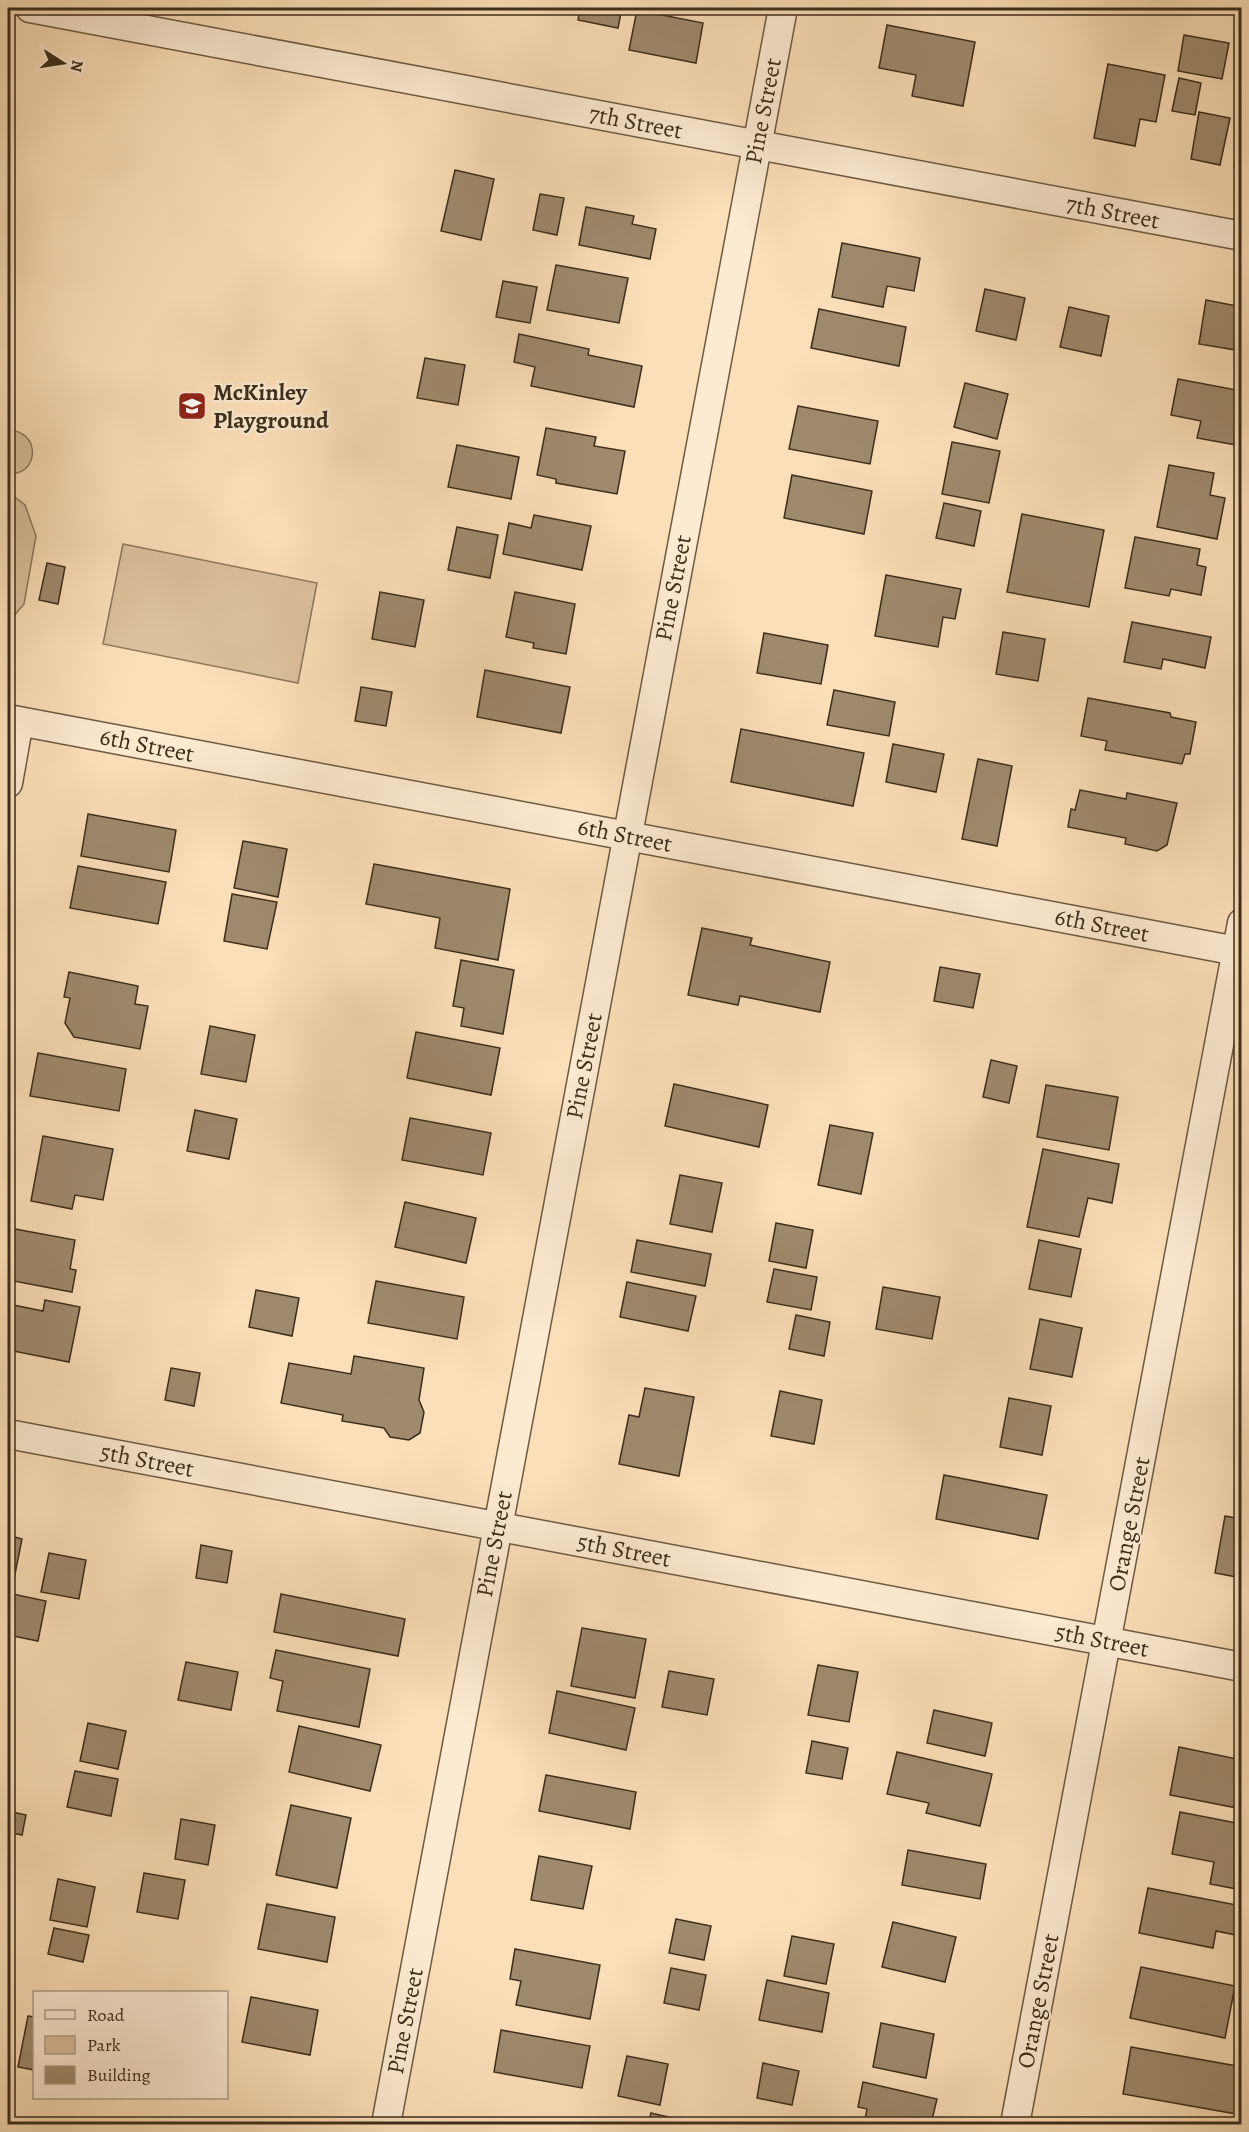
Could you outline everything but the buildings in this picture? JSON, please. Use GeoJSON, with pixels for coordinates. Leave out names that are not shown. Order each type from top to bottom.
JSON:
{"type":"FeatureCollection","features":[{"type":"Feature","properties":{"kind":"street","name":"7th Street"},"geometry":{"type":"LineString","coordinates":[[30,8],[150,19],[757,145],[1242,236]]}},
{"type":"Feature","properties":{"kind":"street","name":"Pine Street"},"geometry":{"type":"LineString","coordinates":[[386,2124],[783,8]]}},
{"type":"Feature","properties":{"kind":"street","name":"6th Street"},"geometry":{"type":"LineString","coordinates":[[13,720],[1239,951]]}},
{"type":"Feature","properties":{"kind":"street"},"geometry":{"type":"LineString","coordinates":[[8,783],[13,720]]}},
{"type":"Feature","properties":{"kind":"street","name":"Orange Street"},"geometry":{"type":"LineString","coordinates":[[1015,2124],[1239,951],[1242,923]]}},
{"type":"Feature","properties":{"kind":"street","name":"5th Street"},"geometry":{"type":"LineString","coordinates":[[8,1434],[1242,1667]]}},
{"type":"Feature","properties":{"kind":"green space"},"geometry":{"type":"Polygon","coordinates":[[[8,430],[19,432],[27,438],[31,445],[30,462],[26,469],[18,473],[8,473],[8,430]]]}},
{"type":"Feature","properties":{"kind":"green space"},"geometry":{"type":"Polygon","coordinates":[[[8,492],[25,505],[36,536],[24,604],[8,623],[8,492]]]}},
{"type":"Feature","properties":{"kind":"green space"},"geometry":{"type":"Polygon","coordinates":[[[123,544],[317,583],[298,683],[103,644],[123,544]]]}},
{"type":"Feature","properties":{"kind":"place","name":"McKinley Playground"},"geometry":{"type":"Point","coordinates":[192,406]}}]}
